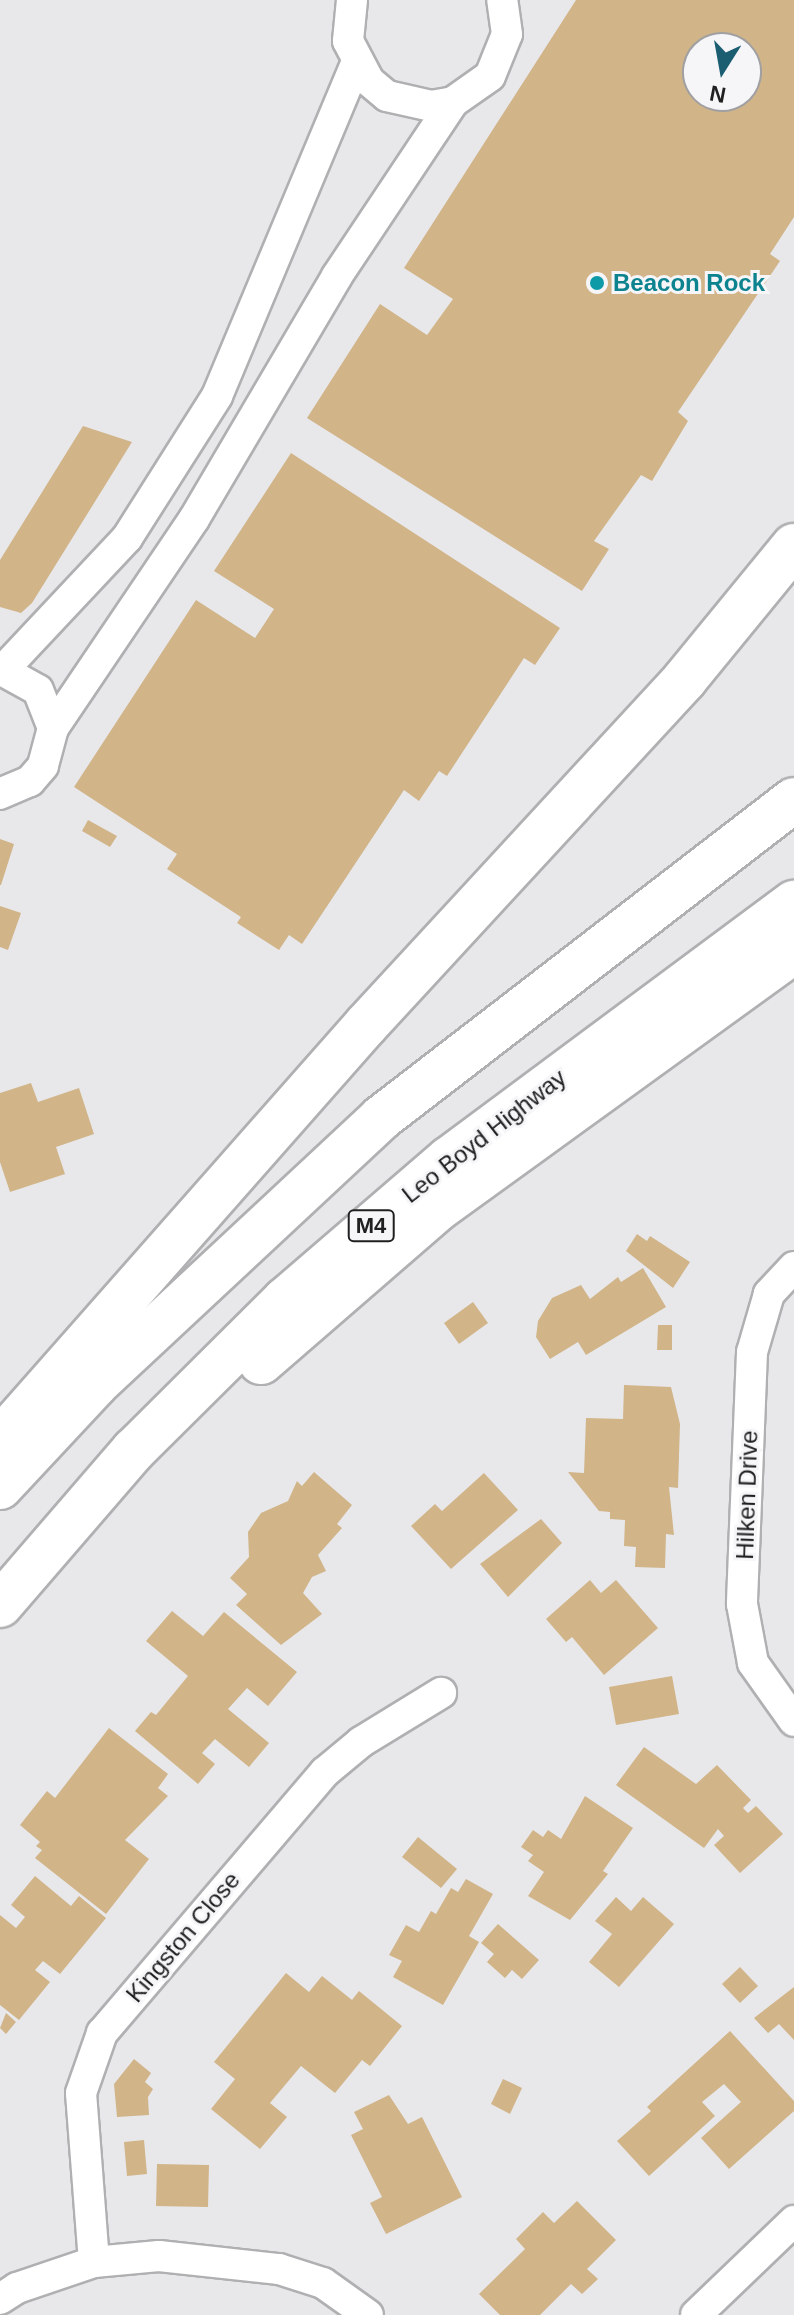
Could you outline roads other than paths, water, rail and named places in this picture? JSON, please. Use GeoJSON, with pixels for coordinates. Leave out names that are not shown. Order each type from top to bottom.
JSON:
{"type":"FeatureCollection","features":[{"type":"Feature","properties":{"kind":"highway"},"geometry":{"type":"LineString","coordinates":[[0,1440],[366,1025],[685,679],[794,546]]}},
{"type":"Feature","properties":{"kind":"highway"},"geometry":{"type":"LineString","coordinates":[[0,1487],[96,1384],[381,1118],[794,800]]}},
{"type":"Feature","properties":{"kind":"highway","name":"Leo Boyd Highway"},"geometry":{"type":"LineString","coordinates":[[0,1608],[134,1450],[285,1300],[449,1159],[794,903]]}},
{"type":"Feature","properties":{"kind":"highway"},"geometry":{"type":"LineString","coordinates":[[0,1608],[214,1402],[439,1208],[794,951]]}},
{"type":"Feature","properties":{"kind":"street"},"geometry":{"type":"LineString","coordinates":[[352,0],[348,30],[356,63],[387,96],[408,104],[453,102],[474,92],[502,56],[507,4]]}},
{"type":"Feature","properties":{"kind":"street"},"geometry":{"type":"LineString","coordinates":[[53,728],[38,690],[2,669],[127,538],[217,396],[356,63]]}},
{"type":"Feature","properties":{"kind":"street"},"geometry":{"type":"LineString","coordinates":[[0,794],[30,781],[43,766],[53,728],[194,519],[337,276],[453,102]]}},
{"type":"Feature","properties":{"kind":"street","name":"Hilken Drive"},"geometry":{"type":"LineString","coordinates":[[794,1267],[769,1294],[752,1352],[742,1604],[753,1663],[794,1721]]}},
{"type":"Feature","properties":{"kind":"street","name":"Kingston Close"},"geometry":{"type":"LineString","coordinates":[[94,2262],[81,2093],[102,2033],[325,1772],[361,1742],[441,1693]]}},
{"type":"Feature","properties":{"kind":"street"},"geometry":{"type":"LineString","coordinates":[[696,2315],[794,2221]]}},
{"type":"Feature","properties":{"kind":"street"},"geometry":{"type":"LineString","coordinates":[[0,2299],[17,2288],[94,2262],[159,2256],[279,2269],[323,2283],[368,2315]]}},
{"type":"Feature","properties":{"kind":"place","name":"Beacon Rock"},"geometry":{"type":"Point","coordinates":[597,283]}}]}
